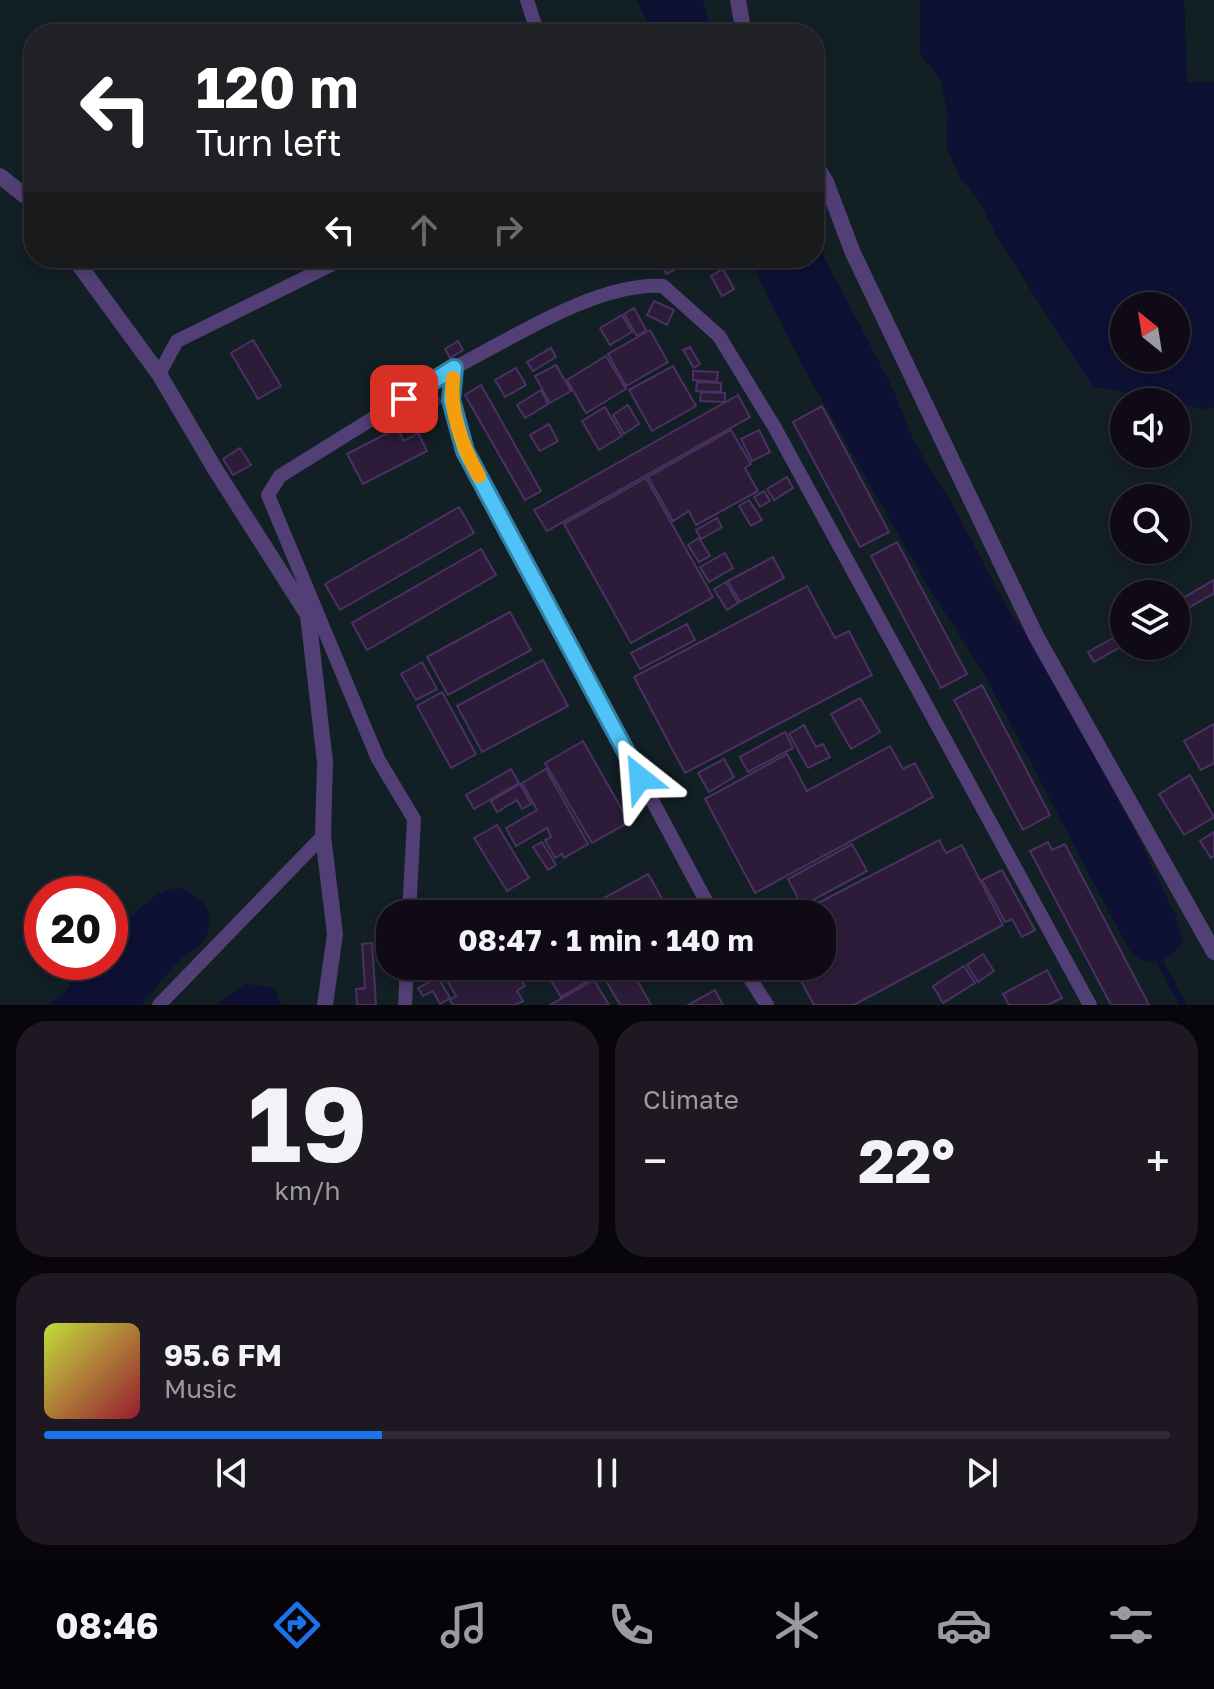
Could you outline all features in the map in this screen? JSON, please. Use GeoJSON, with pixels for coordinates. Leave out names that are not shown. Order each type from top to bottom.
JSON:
{"type":"FeatureCollection","features":[{"type":"Feature","properties":{"kind":"street"},"geometry":{"type":"LineString","coordinates":[[738,0],[742,24]]}},
{"type":"Feature","properties":{"kind":"street"},"geometry":{"type":"LineString","coordinates":[[0,176],[24,195]]}},
{"type":"Feature","properties":{"kind":"street"},"geometry":{"type":"LineString","coordinates":[[824,179],[853,253],[1036,636],[1214,952]]}},
{"type":"Feature","properties":{"kind":"street"},"geometry":{"type":"LineString","coordinates":[[81,268],[159,374],[308,615],[325,762],[323,836],[335,934],[325,1005]]}},
{"type":"Feature","properties":{"kind":"lane"},"geometry":{"type":"LineString","coordinates":[[527,0],[535,24]]}},
{"type":"Feature","properties":{"kind":"lane"},"geometry":{"type":"LineString","coordinates":[[159,374],[177,341],[325,268]]}},
{"type":"Feature","properties":{"kind":"lane"},"geometry":{"type":"LineString","coordinates":[[410,900],[414,819],[378,759],[268,495],[280,476],[454,368],[541,323],[630,286],[663,286],[719,336],[775,428],[1090,1005]]}},
{"type":"Feature","properties":{"kind":"lane"},"geometry":{"type":"LineString","coordinates":[[454,368],[451,400],[465,451],[706,900]]}},
{"type":"Feature","properties":{"kind":"lane"},"geometry":{"type":"LineString","coordinates":[[159,1005],[323,836]]}},
{"type":"Feature","properties":{"kind":"lane"},"geometry":{"type":"LineString","coordinates":[[405,1005],[406,980]]}},
{"type":"Feature","properties":{"kind":"lane"},"geometry":{"type":"LineString","coordinates":[[751,980],[767,1005]]}},
{"type":"Feature","properties":{"kind":"shaded area"},"geometry":{"type":"Polygon","coordinates":[[[0,0],[920,0],[920,53],[941,80],[948,115],[947,148],[960,177],[979,200],[1000,242],[1093,386],[1110,389],[1110,468],[1190,468],[1190,406],[1206,409],[1214,406],[1214,1005],[0,1005],[0,0]]]}},
{"type":"Feature","properties":{"kind":"shaded area"},"geometry":{"type":"Polygon","coordinates":[[[636,0],[703,0],[710,24],[649,24],[636,0]]]}},
{"type":"Feature","properties":{"kind":"shaded area"},"geometry":{"type":"Polygon","coordinates":[[[920,0],[1184,0],[1187,82],[1214,82],[1214,406],[1206,409],[1190,406],[1190,388],[1110,389],[1093,386],[1000,242],[979,200],[960,177],[947,148],[948,115],[941,80],[920,53],[920,0]]]}},
{"type":"Feature","properties":{"kind":"shaded area"},"geometry":{"type":"Polygon","coordinates":[[[1184,0],[1214,0],[1214,82],[1187,82],[1184,0]]]}},
{"type":"Feature","properties":{"kind":"shaded area"},"geometry":{"type":"Polygon","coordinates":[[[824,257],[892,387],[914,442],[952,504],[1009,611],[1035,646],[1136,833],[1175,914],[1183,943],[1170,956],[1148,962],[1128,948],[984,673],[929,588],[806,372],[756,268],[824,268],[824,257]]]}},
{"type":"Feature","properties":{"kind":"shaded area"},"geometry":{"type":"Polygon","coordinates":[[[176,888],[199,899],[208,912],[209,929],[202,943],[174,966],[141,1005],[48,1005],[69,988],[72,980],[128,980],[128,920],[147,902],[176,888]]]}},
{"type":"Feature","properties":{"kind":"shaded area"},"geometry":{"type":"Polygon","coordinates":[[[246,984],[274,988],[281,1005],[215,1005],[246,984]]]}},
{"type":"Feature","properties":{"kind":"building"},"geometry":{"type":"Polygon","coordinates":[[[663,268],[679,268],[666,274],[663,268]]]}},
{"type":"Feature","properties":{"kind":"building"},"geometry":{"type":"Polygon","coordinates":[[[723,269],[734,289],[722,296],[711,276],[723,269]]]}},
{"type":"Feature","properties":{"kind":"building"},"geometry":{"type":"Polygon","coordinates":[[[654,301],[674,310],[667,325],[647,315],[654,301]]]}},
{"type":"Feature","properties":{"kind":"building"},"geometry":{"type":"Polygon","coordinates":[[[634,308],[646,330],[637,336],[624,314],[634,308]]]}},
{"type":"Feature","properties":{"kind":"building"},"geometry":{"type":"Polygon","coordinates":[[[622,315],[632,332],[610,345],[600,328],[622,315]]]}},
{"type":"Feature","properties":{"kind":"building"},"geometry":{"type":"Polygon","coordinates":[[[650,330],[668,362],[626,386],[608,354],[650,330]]]}},
{"type":"Feature","properties":{"kind":"building"},"geometry":{"type":"Polygon","coordinates":[[[253,340],[281,386],[258,399],[231,353],[253,340]]]}},
{"type":"Feature","properties":{"kind":"building"},"geometry":{"type":"Polygon","coordinates":[[[458,341],[463,350],[450,358],[445,349],[458,341]]]}},
{"type":"Feature","properties":{"kind":"building"},"geometry":{"type":"Polygon","coordinates":[[[690,347],[700,364],[694,368],[683,350],[690,347]]]}},
{"type":"Feature","properties":{"kind":"building"},"geometry":{"type":"Polygon","coordinates":[[[551,348],[556,357],[533,371],[527,362],[551,348]]]}},
{"type":"Feature","properties":{"kind":"building"},"geometry":{"type":"Polygon","coordinates":[[[606,356],[626,389],[586,413],[567,380],[606,356]]]}},
{"type":"Feature","properties":{"kind":"building"},"geometry":{"type":"Polygon","coordinates":[[[556,365],[571,391],[550,403],[535,376],[556,365]]]}},
{"type":"Feature","properties":{"kind":"building"},"geometry":{"type":"Polygon","coordinates":[[[673,366],[696,406],[652,431],[629,390],[673,366]]]}},
{"type":"Feature","properties":{"kind":"building"},"geometry":{"type":"Polygon","coordinates":[[[516,368],[526,385],[505,397],[495,380],[516,368]]]}},
{"type":"Feature","properties":{"kind":"building"},"geometry":{"type":"Polygon","coordinates":[[[693,371],[718,372],[717,382],[693,380],[693,371]]]}},
{"type":"Feature","properties":{"kind":"building"},"geometry":{"type":"Polygon","coordinates":[[[697,382],[721,383],[721,392],[696,391],[697,382]]]}},
{"type":"Feature","properties":{"kind":"building"},"geometry":{"type":"Polygon","coordinates":[[[481,385],[541,491],[525,500],[465,395],[481,385]]]}},
{"type":"Feature","properties":{"kind":"building"},"geometry":{"type":"Polygon","coordinates":[[[541,390],[548,404],[525,418],[517,405],[541,390]]]}},
{"type":"Feature","properties":{"kind":"building"},"geometry":{"type":"Polygon","coordinates":[[[701,392],[725,393],[725,402],[700,401],[701,392]]]}},
{"type":"Feature","properties":{"kind":"building"},"geometry":{"type":"Polygon","coordinates":[[[435,393],[441,402],[405,424],[400,414],[435,393]]]}},
{"type":"Feature","properties":{"kind":"building"},"geometry":{"type":"Polygon","coordinates":[[[738,395],[750,417],[547,531],[534,510],[738,395]]]}},
{"type":"Feature","properties":{"kind":"building"},"geometry":{"type":"Polygon","coordinates":[[[628,405],[639,424],[624,434],[613,415],[628,405]]]}},
{"type":"Feature","properties":{"kind":"building"},"geometry":{"type":"Polygon","coordinates":[[[822,406],[889,532],[860,547],[793,422],[822,406]]]}},
{"type":"Feature","properties":{"kind":"building"},"geometry":{"type":"Polygon","coordinates":[[[605,407],[622,436],[599,450],[582,421],[605,407]]]}},
{"type":"Feature","properties":{"kind":"building"},"geometry":{"type":"Polygon","coordinates":[[[549,424],[558,441],[540,451],[530,435],[549,424]]]}},
{"type":"Feature","properties":{"kind":"building"},"geometry":{"type":"Polygon","coordinates":[[[397,428],[404,441],[418,433],[427,451],[363,484],[347,454],[397,428]]]}},
{"type":"Feature","properties":{"kind":"building"},"geometry":{"type":"Polygon","coordinates":[[[731,430],[751,464],[745,468],[758,491],[696,525],[689,511],[673,521],[648,477],[731,430]]]}},
{"type":"Feature","properties":{"kind":"building"},"geometry":{"type":"Polygon","coordinates":[[[759,430],[770,452],[752,461],[741,439],[759,430]]]}},
{"type":"Feature","properties":{"kind":"building"},"geometry":{"type":"Polygon","coordinates":[[[240,448],[251,465],[233,475],[223,459],[240,448]]]}},
{"type":"Feature","properties":{"kind":"building"},"geometry":{"type":"Polygon","coordinates":[[[787,477],[793,488],[774,500],[767,489],[787,477]]]}},
{"type":"Feature","properties":{"kind":"building"},"geometry":{"type":"Polygon","coordinates":[[[646,478],[713,597],[631,643],[564,524],[646,478]]]}},
{"type":"Feature","properties":{"kind":"building"},"geometry":{"type":"Polygon","coordinates":[[[764,491],[770,501],[760,507],[754,497],[764,491]]]}},
{"type":"Feature","properties":{"kind":"building"},"geometry":{"type":"Polygon","coordinates":[[[749,500],[762,520],[751,526],[739,506],[749,500]]]}},
{"type":"Feature","properties":{"kind":"building"},"geometry":{"type":"Polygon","coordinates":[[[459,507],[474,533],[340,610],[325,584],[459,507]]]}},
{"type":"Feature","properties":{"kind":"building"},"geometry":{"type":"Polygon","coordinates":[[[717,518],[722,527],[701,539],[696,530],[717,518]]]}},
{"type":"Feature","properties":{"kind":"building"},"geometry":{"type":"Polygon","coordinates":[[[699,538],[710,556],[699,562],[688,545],[699,538]]]}},
{"type":"Feature","properties":{"kind":"building"},"geometry":{"type":"Polygon","coordinates":[[[897,542],[967,674],[941,688],[871,556],[897,542]]]}},
{"type":"Feature","properties":{"kind":"building"},"geometry":{"type":"Polygon","coordinates":[[[481,549],[496,575],[367,650],[352,623],[481,549]]]}},
{"type":"Feature","properties":{"kind":"building"},"geometry":{"type":"Polygon","coordinates":[[[725,553],[733,568],[709,582],[700,567],[725,553]]]}},
{"type":"Feature","properties":{"kind":"building"},"geometry":{"type":"Polygon","coordinates":[[[773,557],[784,578],[740,602],[728,581],[773,557]]]}},
{"type":"Feature","properties":{"kind":"building"},"geometry":{"type":"Polygon","coordinates":[[[1214,580],[1214,593],[1190,607],[1190,594],[1214,580]]]}},
{"type":"Feature","properties":{"kind":"building"},"geometry":{"type":"Polygon","coordinates":[[[726,582],[738,603],[727,610],[714,589],[726,582]]]}},
{"type":"Feature","properties":{"kind":"building"},"geometry":{"type":"Polygon","coordinates":[[[807,586],[835,638],[849,631],[872,675],[685,773],[634,677],[807,586]]]}},
{"type":"Feature","properties":{"kind":"building"},"geometry":{"type":"Polygon","coordinates":[[[510,612],[531,650],[448,695],[427,657],[510,612]]]}},
{"type":"Feature","properties":{"kind":"building"},"geometry":{"type":"Polygon","coordinates":[[[687,624],[695,640],[640,669],[631,653],[687,624]]]}},
{"type":"Feature","properties":{"kind":"building"},"geometry":{"type":"Polygon","coordinates":[[[1110,640],[1110,653],[1094,662],[1088,652],[1110,640]]]}},
{"type":"Feature","properties":{"kind":"building"},"geometry":{"type":"Polygon","coordinates":[[[543,660],[568,706],[482,752],[457,706],[543,660]]]}},
{"type":"Feature","properties":{"kind":"building"},"geometry":{"type":"Polygon","coordinates":[[[422,662],[437,689],[416,700],[401,674],[422,662]]]}},
{"type":"Feature","properties":{"kind":"building"},"geometry":{"type":"Polygon","coordinates":[[[982,685],[1050,815],[1023,830],[954,700],[982,685]]]}},
{"type":"Feature","properties":{"kind":"building"},"geometry":{"type":"Polygon","coordinates":[[[442,692],[476,754],[451,768],[417,706],[442,692]]]}},
{"type":"Feature","properties":{"kind":"building"},"geometry":{"type":"Polygon","coordinates":[[[860,698],[880,732],[851,749],[831,714],[860,698]]]}},
{"type":"Feature","properties":{"kind":"building"},"geometry":{"type":"Polygon","coordinates":[[[1214,724],[1214,763],[1201,770],[1184,741],[1214,724]]]}},
{"type":"Feature","properties":{"kind":"building"},"geometry":{"type":"Polygon","coordinates":[[[804,725],[816,747],[823,744],[830,757],[808,768],[789,734],[804,725]]]}},
{"type":"Feature","properties":{"kind":"building"},"geometry":{"type":"Polygon","coordinates":[[[785,732],[793,748],[748,772],[740,757],[785,732]]]}},
{"type":"Feature","properties":{"kind":"building"},"geometry":{"type":"Polygon","coordinates":[[[583,741],[629,822],[592,843],[545,763],[583,741]]]}},
{"type":"Feature","properties":{"kind":"building"},"geometry":{"type":"Polygon","coordinates":[[[890,746],[903,769],[915,763],[933,797],[755,893],[705,799],[787,754],[807,791],[890,746]]]}},
{"type":"Feature","properties":{"kind":"building"},"geometry":{"type":"Polygon","coordinates":[[[724,759],[734,777],[709,792],[698,773],[724,759]]]}},
{"type":"Feature","properties":{"kind":"building"},"geometry":{"type":"Polygon","coordinates":[[[511,769],[519,783],[474,809],[466,795],[511,769]]]}},
{"type":"Feature","properties":{"kind":"building"},"geometry":{"type":"Polygon","coordinates":[[[546,769],[588,844],[564,858],[562,854],[555,858],[545,840],[551,837],[547,828],[516,846],[506,828],[537,810],[522,783],[546,769]]]}},
{"type":"Feature","properties":{"kind":"building"},"geometry":{"type":"Polygon","coordinates":[[[1190,775],[1214,817],[1184,835],[1159,794],[1190,775]]]}},
{"type":"Feature","properties":{"kind":"building"},"geometry":{"type":"Polygon","coordinates":[[[520,784],[531,804],[522,809],[517,800],[497,812],[491,801],[520,784]]]}},
{"type":"Feature","properties":{"kind":"building"},"geometry":{"type":"Polygon","coordinates":[[[497,825],[529,878],[507,891],[474,838],[497,825]]]}},
{"type":"Feature","properties":{"kind":"building"},"geometry":{"type":"Polygon","coordinates":[[[1214,832],[1214,856],[1211,858],[1200,841],[1214,832]]]}},
{"type":"Feature","properties":{"kind":"building"},"geometry":{"type":"Polygon","coordinates":[[[939,840],[946,853],[962,845],[1003,925],[854,1005],[814,1005],[801,980],[836,980],[836,900],[824,900],[939,840]]]}},
{"type":"Feature","properties":{"kind":"building"},"geometry":{"type":"Polygon","coordinates":[[[542,842],[556,865],[548,870],[533,847],[542,842]]]}},
{"type":"Feature","properties":{"kind":"building"},"geometry":{"type":"Polygon","coordinates":[[[1048,842],[1052,850],[1065,844],[1149,1005],[1111,1005],[1030,851],[1048,842]]]}},
{"type":"Feature","properties":{"kind":"building"},"geometry":{"type":"Polygon","coordinates":[[[852,844],[867,871],[813,900],[799,900],[788,879],[852,844]]]}},
{"type":"Feature","properties":{"kind":"building"},"geometry":{"type":"Polygon","coordinates":[[[1002,870],[1035,930],[1022,937],[1012,919],[1005,922],[982,880],[1002,870]]]}},
{"type":"Feature","properties":{"kind":"building"},"geometry":{"type":"Polygon","coordinates":[[[648,874],[663,900],[601,900],[648,874]]]}},
{"type":"Feature","properties":{"kind":"building"},"geometry":{"type":"Polygon","coordinates":[[[372,943],[376,1005],[357,1005],[356,989],[365,988],[362,944],[372,943]]]}},
{"type":"Feature","properties":{"kind":"building"},"geometry":{"type":"Polygon","coordinates":[[[983,954],[994,971],[978,982],[967,965],[983,954]]]}},
{"type":"Feature","properties":{"kind":"building"},"geometry":{"type":"Polygon","coordinates":[[[964,966],[975,983],[943,1003],[933,986],[964,966]]]}},
{"type":"Feature","properties":{"kind":"building"},"geometry":{"type":"Polygon","coordinates":[[[1047,970],[1062,998],[1048,1005],[1009,1005],[1003,994],[1047,970]]]}},
{"type":"Feature","properties":{"kind":"building"},"geometry":{"type":"Polygon","coordinates":[[[433,980],[440,980],[450,998],[440,1004],[433,991],[423,996],[418,988],[433,980]]]}},
{"type":"Feature","properties":{"kind":"building"},"geometry":{"type":"Polygon","coordinates":[[[522,980],[525,986],[517,991],[523,1001],[515,1005],[453,1005],[450,1000],[456,996],[448,982],[522,980]]]}},
{"type":"Feature","properties":{"kind":"building"},"geometry":{"type":"Polygon","coordinates":[[[551,980],[590,980],[561,997],[551,980]]]}},
{"type":"Feature","properties":{"kind":"building"},"geometry":{"type":"Polygon","coordinates":[[[594,980],[609,1005],[550,1005],[594,980]]]}},
{"type":"Feature","properties":{"kind":"building"},"geometry":{"type":"Polygon","coordinates":[[[606,980],[637,980],[651,1005],[620,1005],[606,980]]]}},
{"type":"Feature","properties":{"kind":"building"},"geometry":{"type":"Polygon","coordinates":[[[715,990],[723,1005],[688,1005],[715,990]]]}},
{"type":"Feature","properties":{"kind":"waterway"},"geometry":{"type":"LineString","coordinates":[[1160,962],[1183,1005]]}},
{"type":"Feature","properties":{"kind":"slow traffic"},"geometry":{"type":"LineString","coordinates":[[453,378],[451,400],[465,451],[479,476]]}},
{"type":"Feature","properties":{"kind":"route"},"geometry":{"type":"LineString","coordinates":[[404,399],[454,368],[451,400],[465,451],[640,778]]}}]}
